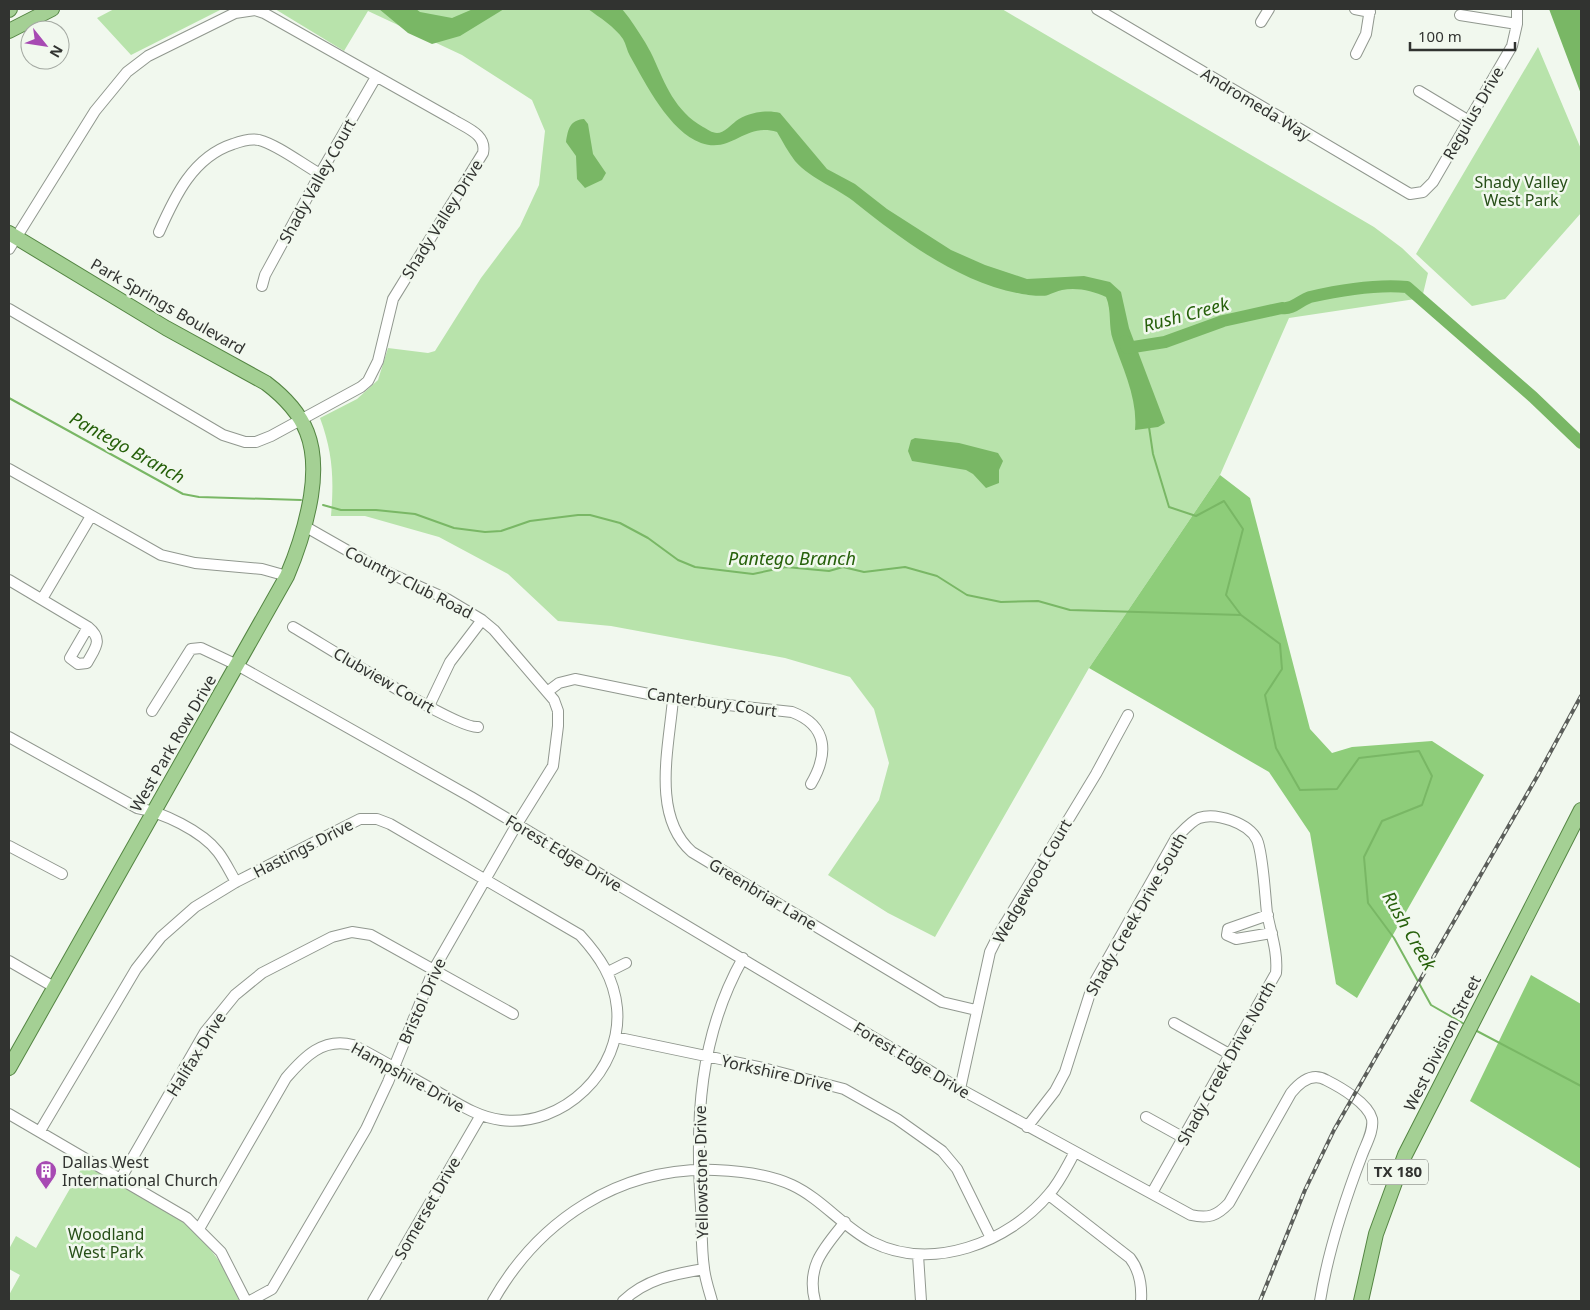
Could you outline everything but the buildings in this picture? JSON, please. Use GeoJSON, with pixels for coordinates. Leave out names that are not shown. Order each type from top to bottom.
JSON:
{"type":"FeatureCollection","features":[{"type":"Feature","properties":{"kind":"main road"},"geometry":{"type":"LineString","coordinates":[[9,31],[52,9]]}},
{"type":"Feature","properties":{"kind":"main road","name":"Park Springs Boulevard"},"geometry":{"type":"LineString","coordinates":[[11,240],[266,383],[281,394],[302,420]]}},
{"type":"Feature","properties":{"kind":"main road","name":"West Park Row Drive"},"geometry":{"type":"LineString","coordinates":[[9,1068],[287,576],[306,527],[314,462],[310,436],[302,420]]}},
{"type":"Feature","properties":{"kind":"main road","name":"West Division Street"},"geometry":{"type":"LineString","coordinates":[[1362,1301],[1374,1243],[1393,1184],[1405,1155],[1581,810]]}},
{"type":"Feature","properties":{"kind":"street","name":"Andromeda Way"},"geometry":{"type":"LineString","coordinates":[[1097,9],[1332,150],[1404,191],[1417,194]]}},
{"type":"Feature","properties":{"kind":"street"},"geometry":{"type":"LineString","coordinates":[[1261,22],[1269,9]]}},
{"type":"Feature","properties":{"kind":"street"},"geometry":{"type":"LineString","coordinates":[[1355,9],[1370,10],[1366,34],[1356,54]]}},
{"type":"Feature","properties":{"kind":"street","name":"Regulus Drive"},"geometry":{"type":"LineString","coordinates":[[1417,194],[1428,188],[1432,182],[1512,46],[1517,24],[1517,9]]}},
{"type":"Feature","properties":{"kind":"street","name":"Shady Valley Drive"},"geometry":{"type":"LineString","coordinates":[[9,309],[235,440],[256,442],[302,420],[361,387],[372,374],[378,361],[393,299],[483,153],[483,142],[478,135],[264,13],[247,11],[222,19],[148,56],[127,72],[95,111],[11,240]]}},
{"type":"Feature","properties":{"kind":"street"},"geometry":{"type":"LineString","coordinates":[[1460,15],[1517,24]]}},
{"type":"Feature","properties":{"kind":"street","name":"Shady Valley Court"},"geometry":{"type":"LineString","coordinates":[[262,286],[265,275],[320,174],[376,78]]}},
{"type":"Feature","properties":{"kind":"street"},"geometry":{"type":"LineString","coordinates":[[1419,91],[1469,121]]}},
{"type":"Feature","properties":{"kind":"street"},"geometry":{"type":"LineString","coordinates":[[159,232],[178,190],[190,174],[216,152],[229,145],[244,140],[258,140],[320,174]]}},
{"type":"Feature","properties":{"kind":"street"},"geometry":{"type":"LineString","coordinates":[[9,469],[160,555],[195,563],[262,569],[287,576]]}},
{"type":"Feature","properties":{"kind":"street"},"geometry":{"type":"LineString","coordinates":[[42,599],[91,516]]}},
{"type":"Feature","properties":{"kind":"street","name":"Country Club Road"},"geometry":{"type":"LineString","coordinates":[[306,527],[378,568],[447,599],[482,620],[494,630],[554,700],[558,711],[554,766],[517,824]]}},
{"type":"Feature","properties":{"kind":"street"},"geometry":{"type":"LineString","coordinates":[[9,580],[88,627]]}},
{"type":"Feature","properties":{"kind":"street"},"geometry":{"type":"LineString","coordinates":[[429,706],[450,662],[482,620]]}},
{"type":"Feature","properties":{"kind":"street","name":"Clubview Court"},"geometry":{"type":"LineString","coordinates":[[293,627],[429,706],[466,726],[478,727]]}},
{"type":"Feature","properties":{"kind":"street","name":"Forest Edge Drive"},"geometry":{"type":"LineString","coordinates":[[152,711],[191,649],[201,648],[238,665],[517,824],[960,1089],[1190,1215],[1202,1218],[1213,1216],[1229,1203],[1291,1093],[1299,1083],[1317,1077],[1331,1082],[1369,1112],[1372,1127],[1350,1186],[1334,1237],[1320,1301]]}},
{"type":"Feature","properties":{"kind":"street","name":"Canterbury Court"},"geometry":{"type":"LineString","coordinates":[[547,692],[559,683],[576,679],[673,699],[798,714],[817,731],[823,748],[823,760],[811,784]]}},
{"type":"Feature","properties":{"kind":"street","name":"Greenbriar Lane"},"geometry":{"type":"LineString","coordinates":[[673,699],[666,794],[669,814],[682,843],[692,852],[942,1002],[976,1010]]}},
{"type":"Feature","properties":{"kind":"street","name":"Wedgewood Court"},"geometry":{"type":"LineString","coordinates":[[960,1089],[985,968],[998,934],[1096,774],[1128,714]]}},
{"type":"Feature","properties":{"kind":"street"},"geometry":{"type":"LineString","coordinates":[[9,740],[137,808],[155,811],[208,841],[218,852],[236,882]]}},
{"type":"Feature","properties":{"kind":"street","name":"Shady Creek Drive North"},"geometry":{"type":"LineString","coordinates":[[1152,1193],[1276,974],[1277,951],[1268,915],[1258,841],[1244,828],[1228,819],[1203,817]]}},
{"type":"Feature","properties":{"kind":"street","name":"Shady Creek Drive South"},"geometry":{"type":"LineString","coordinates":[[1027,1127],[1055,1091],[1065,1072],[1086,1002],[1114,946],[1176,838],[1190,824],[1203,817]]}},
{"type":"Feature","properties":{"kind":"street","name":"Hastings Drive"},"geometry":{"type":"LineString","coordinates":[[40,1132],[136,969],[161,937],[195,907],[236,882],[339,828],[368,818],[390,824],[580,935],[599,957],[608,972],[617,1009],[615,1037]]}},
{"type":"Feature","properties":{"kind":"street","name":"Bristol Drive"},"geometry":{"type":"LineString","coordinates":[[250,1301],[272,1289],[366,1129],[434,969],[517,824]]}},
{"type":"Feature","properties":{"kind":"street"},"geometry":{"type":"LineString","coordinates":[[9,846],[62,874]]}},
{"type":"Feature","properties":{"kind":"street"},"geometry":{"type":"LineString","coordinates":[[1268,915],[1233,925],[1228,929],[1227,935],[1236,939],[1272,933]]}},
{"type":"Feature","properties":{"kind":"street","name":"Halifax Drive"},"geometry":{"type":"LineString","coordinates":[[121,1178],[205,1032],[235,995],[262,973],[332,937],[352,932],[371,935],[513,1014]]}},
{"type":"Feature","properties":{"kind":"street","name":"Yellowstone Drive"},"geometry":{"type":"LineString","coordinates":[[712,1301],[704,1269],[699,1169],[699,1103],[706,1057],[721,1002],[743,958]]}},
{"type":"Feature","properties":{"kind":"street"},"geometry":{"type":"LineString","coordinates":[[9,961],[54,987]]}},
{"type":"Feature","properties":{"kind":"street"},"geometry":{"type":"LineString","coordinates":[[608,972],[626,963]]}},
{"type":"Feature","properties":{"kind":"street"},"geometry":{"type":"LineString","coordinates":[[1174,1023],[1231,1055]]}},
{"type":"Feature","properties":{"kind":"street","name":"Yorkshire Drive"},"geometry":{"type":"LineString","coordinates":[[615,1037],[763,1068],[844,1089],[896,1119],[942,1151],[957,1169],[991,1238]]}},
{"type":"Feature","properties":{"kind":"street","name":"Hampshire Drive"},"geometry":{"type":"LineString","coordinates":[[199,1229],[286,1078],[304,1058],[326,1044],[341,1042],[358,1048],[481,1115],[502,1120],[520,1120],[547,1114],[574,1100],[587,1089],[602,1070],[615,1037]]}},
{"type":"Feature","properties":{"kind":"street"},"geometry":{"type":"LineString","coordinates":[[9,1114],[181,1214],[199,1229],[221,1252],[246,1301]]}},
{"type":"Feature","properties":{"kind":"street","name":"Somerset Drive"},"geometry":{"type":"LineString","coordinates":[[373,1301],[481,1115]]}},
{"type":"Feature","properties":{"kind":"street"},"geometry":{"type":"LineString","coordinates":[[1146,1117],[1184,1138]]}},
{"type":"Feature","properties":{"kind":"street"},"geometry":{"type":"LineString","coordinates":[[492,1301],[506,1278],[535,1242],[554,1225],[605,1192],[651,1175],[699,1169],[760,1174],[791,1184],[813,1196],[871,1241],[892,1250],[918,1255],[958,1250],[991,1238],[1021,1221],[1049,1194],[1075,1152]]}},
{"type":"Feature","properties":{"kind":"street"},"geometry":{"type":"LineString","coordinates":[[1049,1194],[1119,1247],[1137,1266],[1140,1278],[1141,1301]]}},
{"type":"Feature","properties":{"kind":"street"},"geometry":{"type":"LineString","coordinates":[[815,1301],[812,1288],[815,1265],[845,1222]]}},
{"type":"Feature","properties":{"kind":"street"},"geometry":{"type":"LineString","coordinates":[[918,1255],[921,1301]]}},
{"type":"Feature","properties":{"kind":"street"},"geometry":{"type":"LineString","coordinates":[[623,1301],[634,1291],[664,1276],[704,1269]]}},
{"type":"Feature","properties":{"kind":"green space"},"geometry":{"type":"Polygon","coordinates":[[[114,9],[222,9],[131,55],[97,18],[114,9]]]}},
{"type":"Feature","properties":{"kind":"green space"},"geometry":{"type":"Polygon","coordinates":[[[275,9],[1002,9],[1374,227],[1402,248],[1428,273],[1422,298],[1289,318],[1220,475],[1089,668],[935,937],[888,913],[828,875],[879,800],[889,763],[874,709],[850,677],[785,658],[611,626],[558,621],[508,574],[439,537],[365,516],[331,516],[332,466],[328,443],[320,418],[357,399],[378,380],[388,348],[428,353],[435,351],[481,278],[520,226],[539,185],[545,131],[532,100],[462,55],[368,11],[344,51],[275,9]]]}},
{"type":"Feature","properties":{"kind":"green space","name":"Shady Valley West Park"},"geometry":{"type":"Polygon","coordinates":[[[1538,47],[1581,149],[1581,213],[1505,299],[1472,306],[1416,254],[1538,47]]]}},
{"type":"Feature","properties":{"kind":"green space","name":"Woodland West Park"},"geometry":{"type":"Polygon","coordinates":[[[84,1164],[179,1219],[189,1227],[223,1266],[239,1301],[9,1301],[9,1295],[20,1275],[9,1269],[9,1249],[16,1236],[36,1248],[84,1164]]]}},
{"type":"Feature","properties":{"kind":"shaded area"},"geometry":{"type":"Polygon","coordinates":[[[379,9],[416,9],[420,12],[452,18],[473,9],[504,9],[460,36],[432,44],[408,33],[379,9]]]}},
{"type":"Feature","properties":{"kind":"shaded area"},"geometry":{"type":"Polygon","coordinates":[[[588,9],[622,9],[651,52],[667,87],[678,105],[693,121],[710,131],[722,132],[741,118],[752,114],[769,111],[780,113],[827,169],[855,184],[887,209],[951,250],[985,265],[1027,279],[1084,276],[1110,282],[1121,292],[1129,328],[1165,423],[1158,427],[1135,430],[1132,396],[1112,335],[1106,297],[1079,289],[1060,290],[1045,296],[1022,294],[999,289],[955,271],[894,233],[850,198],[802,168],[788,151],[777,132],[756,131],[721,145],[701,143],[689,137],[669,118],[651,93],[620,35],[607,22],[588,9]]]}},
{"type":"Feature","properties":{"kind":"shaded area"},"geometry":{"type":"Polygon","coordinates":[[[1549,9],[1581,9],[1581,94],[1549,9]]]}},
{"type":"Feature","properties":{"kind":"shaded area"},"geometry":{"type":"Polygon","coordinates":[[[584,119],[588,124],[593,154],[606,173],[602,180],[585,188],[577,179],[576,156],[566,142],[570,126],[576,121],[584,119]]]}},
{"type":"Feature","properties":{"kind":"shaded area"},"geometry":{"type":"Polygon","coordinates":[[[915,438],[959,443],[998,453],[1003,461],[999,470],[999,483],[986,488],[973,474],[966,470],[912,461],[908,451],[911,440],[915,438]]]}},
{"type":"Feature","properties":{"kind":"shaded area"},"geometry":{"type":"Polygon","coordinates":[[[1220,475],[1250,498],[1310,729],[1332,753],[1352,747],[1432,741],[1484,775],[1357,998],[1336,984],[1310,833],[1269,772],[1089,668],[1220,475]]]}},
{"type":"Feature","properties":{"kind":"shaded area"},"geometry":{"type":"Polygon","coordinates":[[[1531,975],[1581,1004],[1581,1169],[1470,1101],[1531,975]]]}},
{"type":"Feature","properties":{"kind":"waterway","name":"Rush Creek"},"geometry":{"type":"LineString","coordinates":[[1125,341],[1127,348],[1165,342],[1223,321],[1282,308],[1290,308],[1306,298],[1334,292],[1371,287],[1407,287],[1533,397],[1581,443]]}},
{"type":"Feature","properties":{"kind":"waterway","name":"Pantego Branch"},"geometry":{"type":"LineString","coordinates":[[9,398],[183,494],[199,497],[301,500]]}},
{"type":"Feature","properties":{"kind":"waterway","name":"Rush Creek"},"geometry":{"type":"LineString","coordinates":[[1149,427],[1153,454],[1169,507],[1196,516],[1224,501],[1243,529],[1226,595],[1241,615],[1280,644],[1282,669],[1265,695],[1276,748],[1300,790],[1337,789],[1359,758],[1419,751],[1432,776],[1422,805],[1382,821],[1364,857],[1368,903],[1394,938],[1431,1005],[1466,1025]]}},
{"type":"Feature","properties":{"kind":"waterway","name":"Pantego Branch"},"geometry":{"type":"LineString","coordinates":[[323,505],[341,510],[376,510],[415,514],[454,528],[485,532],[501,531],[530,521],[590,515],[620,523],[648,538],[678,560],[695,567],[753,574],[786,567],[829,571],[843,567],[864,572],[905,567],[937,576],[967,595],[1001,602],[1038,601],[1070,610],[1241,615]]}},
{"type":"Feature","properties":{"kind":"waterway","name":"Rush Creek"},"geometry":{"type":"LineString","coordinates":[[1475,1030],[1581,1086]]}},
{"type":"Feature","properties":{"kind":"railway"},"geometry":{"type":"LineString","coordinates":[[1260,1301],[1305,1190],[1334,1130],[1538,775],[1581,696]]}},
{"type":"Feature","properties":{"kind":"place","name":"Dallas West International Church"},"geometry":{"type":"Point","coordinates":[46,1190]}}]}
